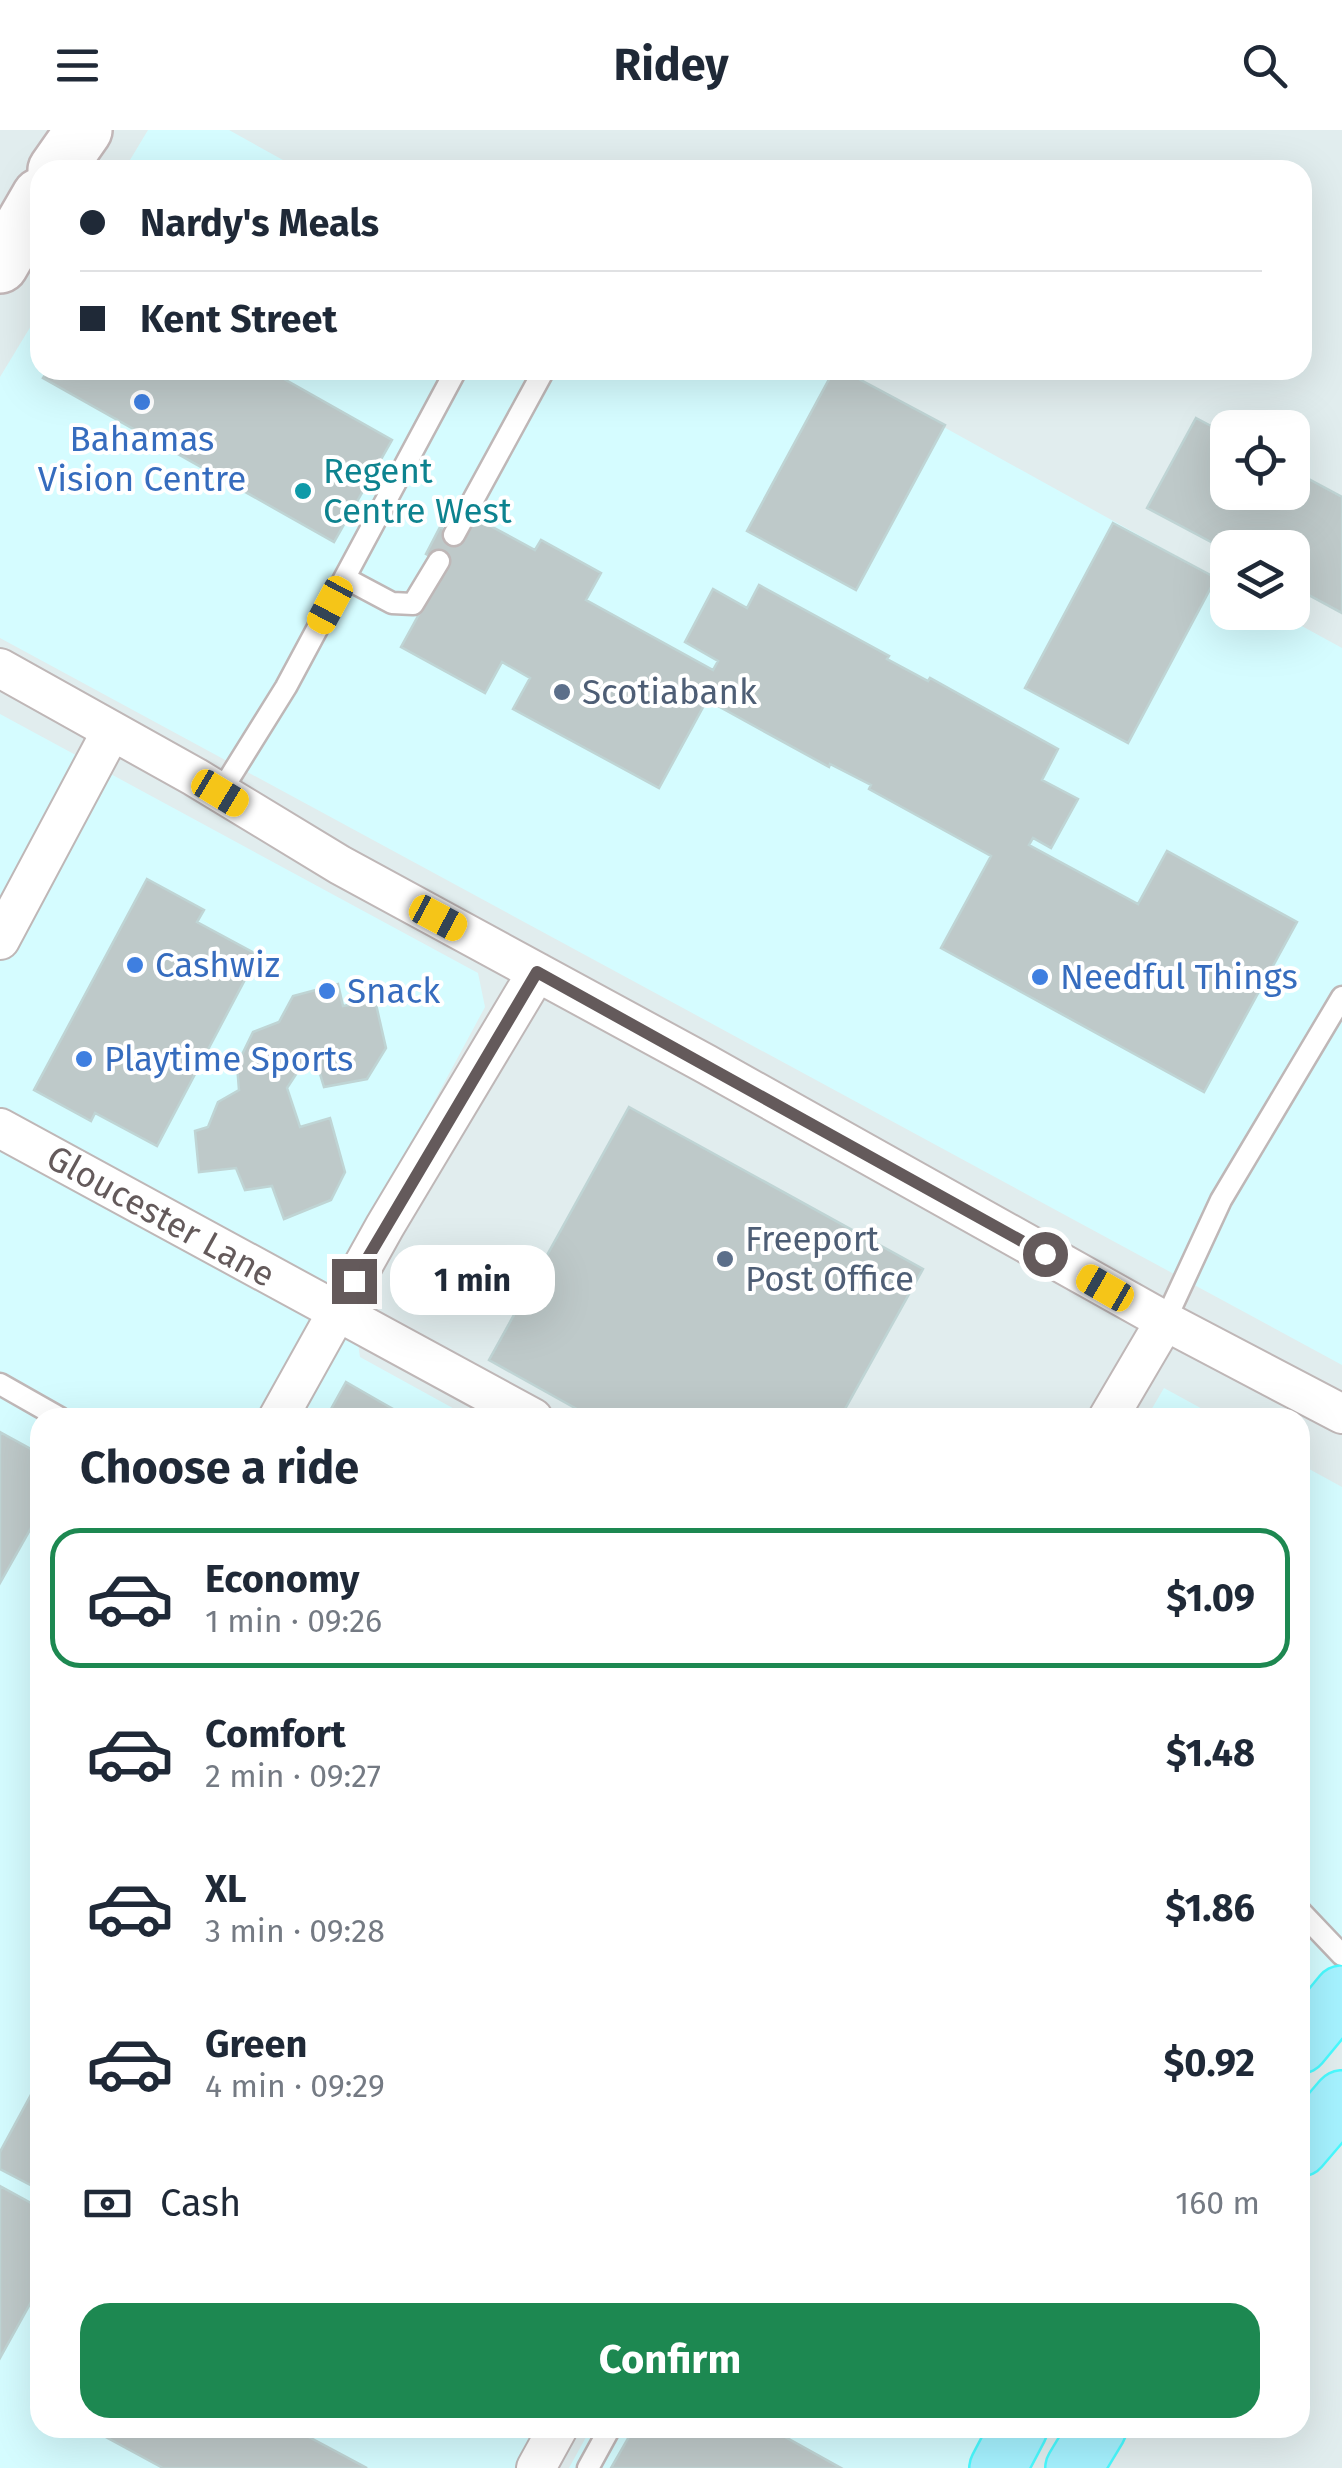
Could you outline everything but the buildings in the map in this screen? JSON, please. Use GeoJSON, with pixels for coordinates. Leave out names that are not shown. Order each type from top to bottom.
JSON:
{"type":"FeatureCollection","features":[{"type":"Feature","properties":{"kind":"main road"},"geometry":{"type":"LineString","coordinates":[[1310,2032],[1342,1994]]}},
{"type":"Feature","properties":{"kind":"main road"},"geometry":{"type":"LineString","coordinates":[[1310,2136],[1342,2099]]}},
{"type":"Feature","properties":{"kind":"main road"},"geometry":{"type":"LineString","coordinates":[[998,2468],[1014,2438]]}},
{"type":"Feature","properties":{"kind":"main road"},"geometry":{"type":"LineString","coordinates":[[1074,2468],[1092,2438]]}},
{"type":"Feature","properties":{"kind":"street"},"geometry":{"type":"LineString","coordinates":[[63,160],[84,130]]}},
{"type":"Feature","properties":{"kind":"street"},"geometry":{"type":"LineString","coordinates":[[0,265],[30,213]]}},
{"type":"Feature","properties":{"kind":"street"},"geometry":{"type":"LineString","coordinates":[[0,668],[340,865],[1165,1321],[1342,1414]]}},
{"type":"Feature","properties":{"kind":"street"},"geometry":{"type":"LineString","coordinates":[[0,940],[111,732]]}},
{"type":"Feature","properties":{"kind":"street"},"geometry":{"type":"LineString","coordinates":[[284,1408],[537,972]]}},
{"type":"Feature","properties":{"kind":"street","name":"Gloucester Lane"},"geometry":{"type":"LineString","coordinates":[[0,1128],[514,1408]]}},
{"type":"Feature","properties":{"kind":"street"},"geometry":{"type":"LineString","coordinates":[[1114,1408],[1165,1321]]}},
{"type":"Feature","properties":{"kind":"street"},"geometry":{"type":"LineString","coordinates":[[536,2468],[552,2438]]}},
{"type":"Feature","properties":{"kind":"lane"},"geometry":{"type":"LineString","coordinates":[[220,793],[286,686],[452,380]]}},
{"type":"Feature","properties":{"kind":"lane"},"geometry":{"type":"LineString","coordinates":[[454,535],[539,380]]}},
{"type":"Feature","properties":{"kind":"lane"},"geometry":{"type":"LineString","coordinates":[[344,578],[392,603],[413,604],[440,561]]}},
{"type":"Feature","properties":{"kind":"lane"},"geometry":{"type":"LineString","coordinates":[[1165,1321],[1221,1200],[1342,997]]}},
{"type":"Feature","properties":{"kind":"lane"},"geometry":{"type":"LineString","coordinates":[[0,1384],[42,1408]]}},
{"type":"Feature","properties":{"kind":"lane"},"geometry":{"type":"LineString","coordinates":[[1310,1921],[1342,1955]]}},
{"type":"Feature","properties":{"kind":"lane"},"geometry":{"type":"LineString","coordinates":[[588,2468],[604,2438]]}},
{"type":"Feature","properties":{"kind":"shaded area"},"geometry":{"type":"Polygon","coordinates":[[[148,130],[229,130],[283,160],[130,160],[148,130]]]}},
{"type":"Feature","properties":{"kind":"shaded area"},"geometry":{"type":"Polygon","coordinates":[[[30,328],[30,380],[859,380],[1210,575],[1210,630],[1309,630],[1342,648],[1342,1365],[0,638],[0,377],[30,328]]]}},
{"type":"Feature","properties":{"kind":"shaded area"},"geometry":{"type":"Polygon","coordinates":[[[0,714],[478,973],[485,1007],[346,1265],[360,1357],[453,1408],[30,1408],[30,2438],[532,2438],[515,2468],[0,2468],[0,714]]]}},
{"type":"Feature","properties":{"kind":"shaded area"},"geometry":{"type":"Polygon","coordinates":[[[1164,1388],[1201,1408],[1152,1408],[1164,1388]]]}},
{"type":"Feature","properties":{"kind":"shaded area"},"geometry":{"type":"Polygon","coordinates":[[[1310,1469],[1342,1487],[1342,1957],[1310,1991],[1310,1469]]]}},
{"type":"Feature","properties":{"kind":"shaded area"},"geometry":{"type":"Polygon","coordinates":[[[586,2438],[992,2438],[975,2468],[569,2468],[586,2438]]]}},
{"type":"Feature","properties":{"kind":"place","name":"Bahamas Vision Centre"},"geometry":{"type":"Point","coordinates":[142,402]}},
{"type":"Feature","properties":{"kind":"place","name":"Regent Centre West"},"geometry":{"type":"Point","coordinates":[303,491]}},
{"type":"Feature","properties":{"kind":"place","name":"Scotiabank"},"geometry":{"type":"Point","coordinates":[562,692]}},
{"type":"Feature","properties":{"kind":"place","name":"Cashwiz"},"geometry":{"type":"Point","coordinates":[135,965]}},
{"type":"Feature","properties":{"kind":"place","name":"Needful Things"},"geometry":{"type":"Point","coordinates":[1040,977]}},
{"type":"Feature","properties":{"kind":"place","name":"Snack"},"geometry":{"type":"Point","coordinates":[327,991]}},
{"type":"Feature","properties":{"kind":"place","name":"Playtime Sports"},"geometry":{"type":"Point","coordinates":[84,1059]}},
{"type":"Feature","properties":{"kind":"place","name":"Freeport Post Office"},"geometry":{"type":"Point","coordinates":[725,1259]}},
{"type":"Feature","properties":{"kind":"route"},"geometry":{"type":"LineString","coordinates":[[354,1281],[537,972],[1045,1254]]}}]}
